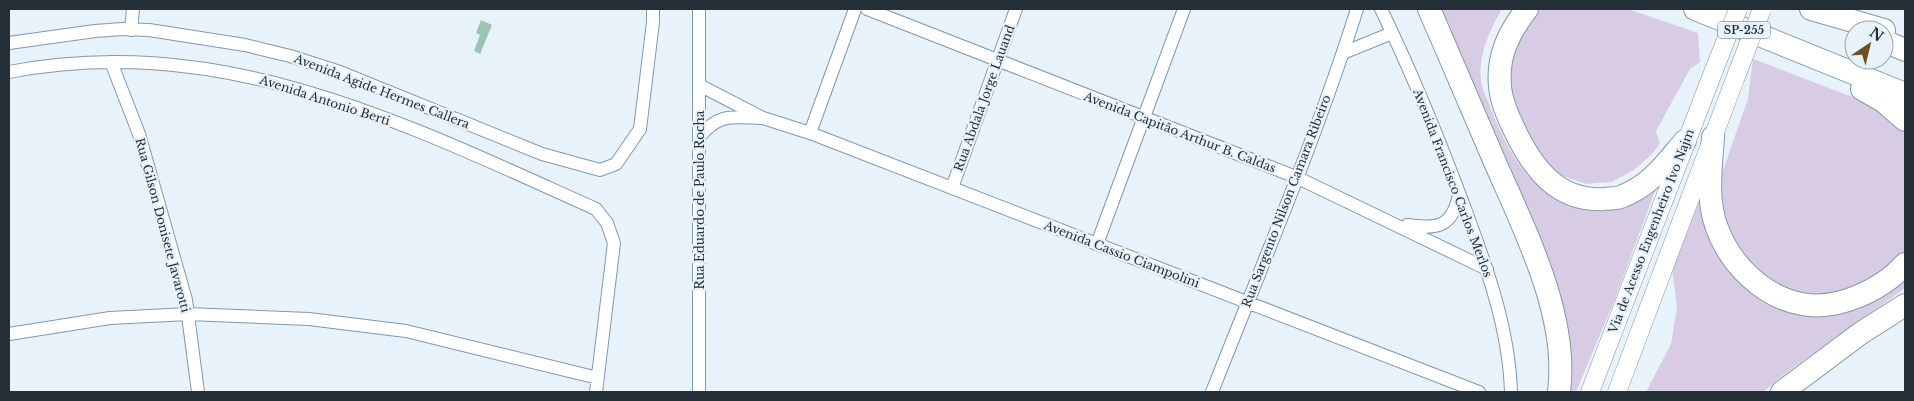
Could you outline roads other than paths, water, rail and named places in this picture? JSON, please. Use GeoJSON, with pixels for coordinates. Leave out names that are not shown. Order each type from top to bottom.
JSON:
{"type":"FeatureCollection","features":[{"type":"Feature","properties":{"kind":"highway"},"geometry":{"type":"LineString","coordinates":[[1429,9],[1518,216],[1548,295],[1559,345],[1559,392]]}},
{"type":"Feature","properties":{"kind":"highway"},"geometry":{"type":"LineString","coordinates":[[1527,9],[1506,39],[1501,60],[1500,86],[1518,138],[1531,162],[1546,178],[1561,189],[1578,196],[1594,199],[1621,198],[1648,184],[1685,141]]}},
{"type":"Feature","properties":{"kind":"highway"},"geometry":{"type":"LineString","coordinates":[[1811,9],[1844,23]]}},
{"type":"Feature","properties":{"kind":"highway"},"geometry":{"type":"LineString","coordinates":[[1811,9],[1849,20]]}},
{"type":"Feature","properties":{"kind":"highway","name":"SP-255"},"geometry":{"type":"LineString","coordinates":[[1696,10],[1905,94]]}},
{"type":"Feature","properties":{"kind":"highway"},"geometry":{"type":"LineString","coordinates":[[1782,45],[1883,100],[1905,120]]}},
{"type":"Feature","properties":{"kind":"highway"},"geometry":{"type":"LineString","coordinates":[[1713,137],[1710,184],[1711,206],[1716,227],[1725,249],[1736,265],[1778,296],[1802,305],[1827,305],[1852,299],[1880,285],[1905,264]]}},
{"type":"Feature","properties":{"kind":"highway"},"geometry":{"type":"LineString","coordinates":[[1782,392],[1861,333],[1905,305]]}},
{"type":"Feature","properties":{"kind":"main road","name":"Via de Acesso Engenheiro Ivo Najm"},"geometry":{"type":"LineString","coordinates":[[1590,392],[1685,141],[1738,9]]}},
{"type":"Feature","properties":{"kind":"main road","name":"Via de Acesso Engenheiro Ivo Najm"},"geometry":{"type":"LineString","coordinates":[[1617,392],[1762,9]]}},
{"type":"Feature","properties":{"kind":"street"},"geometry":{"type":"LineString","coordinates":[[132,30],[133,9]]}},
{"type":"Feature","properties":{"kind":"street","name":"Avenida Agide Hermes Callera"},"geometry":{"type":"LineString","coordinates":[[9,43],[95,30],[149,30],[202,38],[290,56],[405,97],[542,154],[600,170],[616,164],[640,129],[653,9]]}},
{"type":"Feature","properties":{"kind":"street","name":"Rua Eduardo de Paulo Rocha"},"geometry":{"type":"LineString","coordinates":[[699,9],[699,392]]}},
{"type":"Feature","properties":{"kind":"street"},"geometry":{"type":"LineString","coordinates":[[810,133],[855,9]]}},
{"type":"Feature","properties":{"kind":"street","name":"Avenida Capitão Arthur B. Caldas"},"geometry":{"type":"LineString","coordinates":[[866,9],[1296,177],[1395,223],[1487,269]]}},
{"type":"Feature","properties":{"kind":"street","name":"Rua Abdala Jorge Lauand"},"geometry":{"type":"LineString","coordinates":[[952,188],[1016,9]]}},
{"type":"Feature","properties":{"kind":"street"},"geometry":{"type":"LineString","coordinates":[[1097,244],[1184,9]]}},
{"type":"Feature","properties":{"kind":"street","name":"Rua Sargento Nilson Camara Ribeiro"},"geometry":{"type":"LineString","coordinates":[[1212,392],[1343,53],[1357,9]]}},
{"type":"Feature","properties":{"kind":"street","name":"Avenida Francisco Carlos Merlos"},"geometry":{"type":"LineString","coordinates":[[1381,9],[1427,108],[1487,269],[1505,342],[1511,392]]}},
{"type":"Feature","properties":{"kind":"street"},"geometry":{"type":"LineString","coordinates":[[1343,53],[1392,32]]}},
{"type":"Feature","properties":{"kind":"street","name":"Rua Gilson Donisete Javarotti"},"geometry":{"type":"LineString","coordinates":[[111,62],[139,134],[184,291],[198,392]]}},
{"type":"Feature","properties":{"kind":"street","name":"Avenida Antonio Berti"},"geometry":{"type":"LineString","coordinates":[[9,72],[51,64],[138,62],[192,66],[264,80],[333,100],[411,128],[596,209],[607,223],[614,243],[598,378]]}},
{"type":"Feature","properties":{"kind":"street"},"geometry":{"type":"LineString","coordinates":[[699,84],[763,118]]}},
{"type":"Feature","properties":{"kind":"street"},"geometry":{"type":"LineString","coordinates":[[700,136],[712,122],[730,117],[763,118]]}},
{"type":"Feature","properties":{"kind":"street","name":"Avenida Cassio Ciampolini"},"geometry":{"type":"LineString","coordinates":[[763,118],[810,133],[1479,392]]}},
{"type":"Feature","properties":{"kind":"street"},"geometry":{"type":"LineString","coordinates":[[1395,223],[1429,228],[1437,226],[1451,215],[1457,206],[1460,195]]}},
{"type":"Feature","properties":{"kind":"street"},"geometry":{"type":"LineString","coordinates":[[9,334],[110,318],[188,314],[309,320],[406,332],[598,378],[596,392]]}}]}
